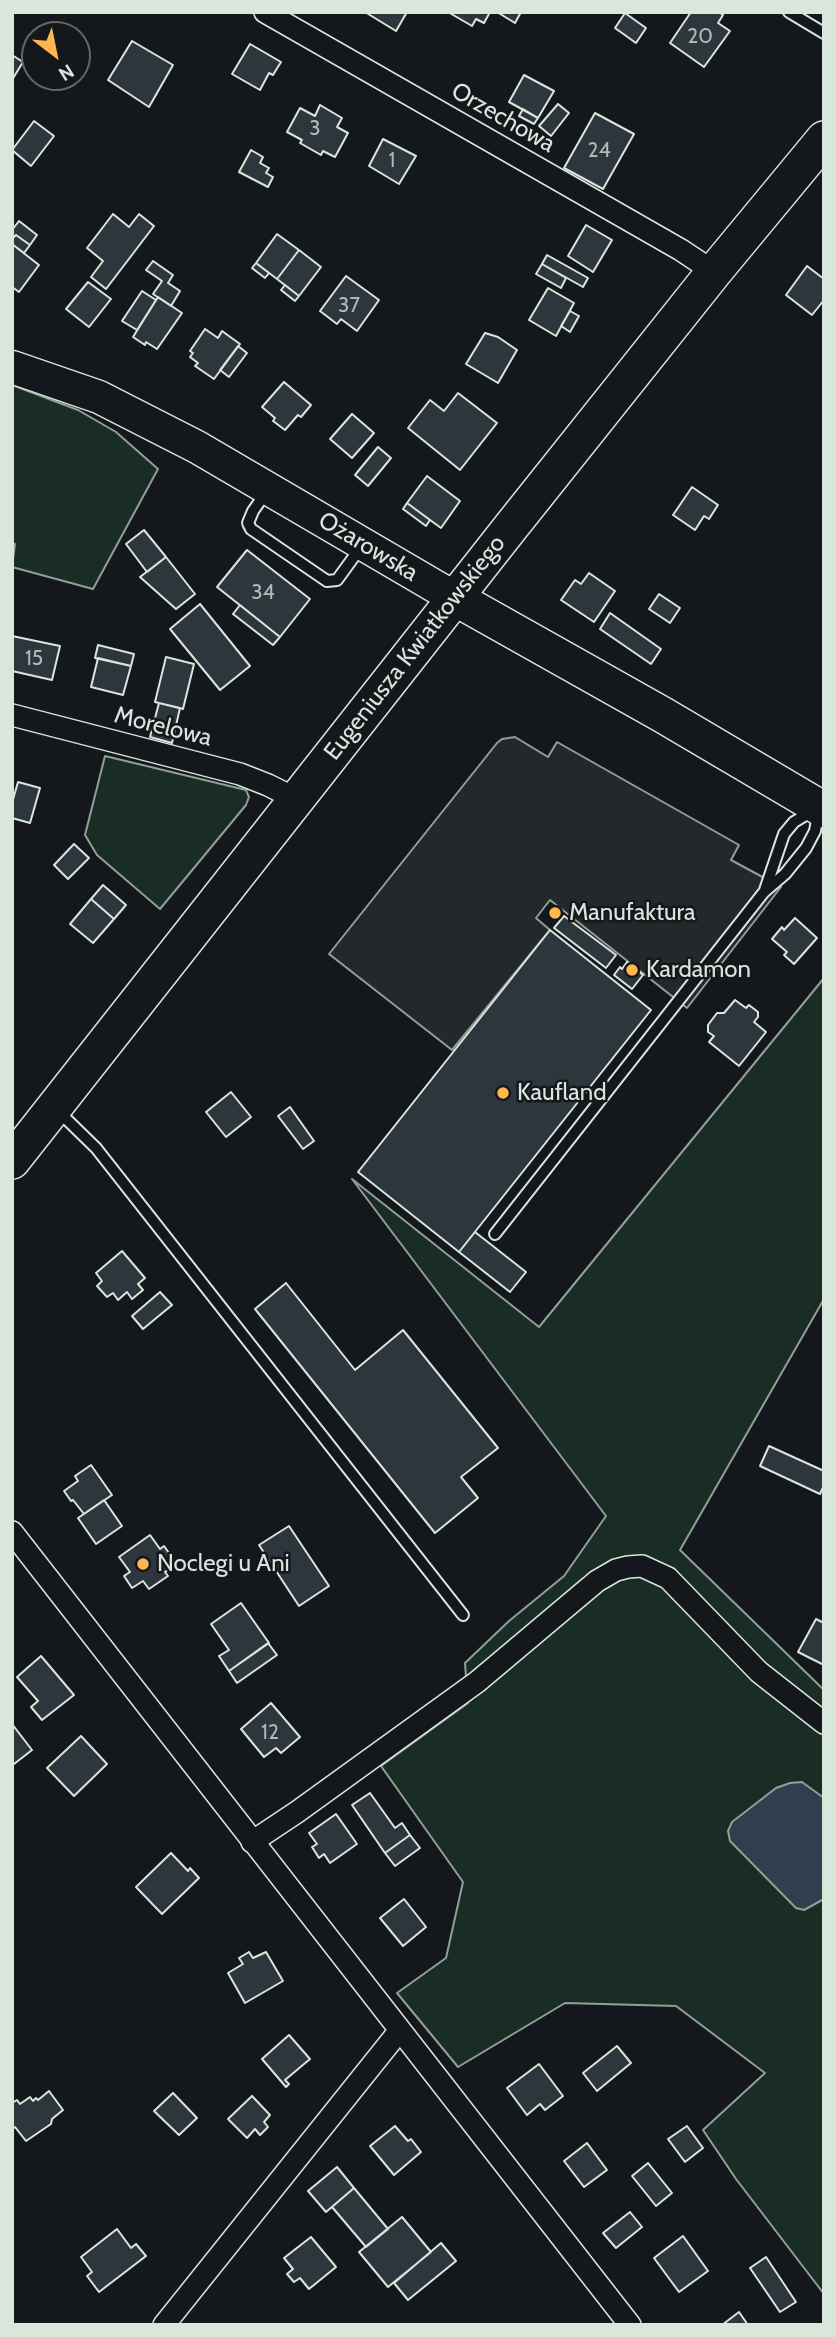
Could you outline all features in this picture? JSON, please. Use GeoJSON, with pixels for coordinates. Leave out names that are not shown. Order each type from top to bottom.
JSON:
{"type":"FeatureCollection","features":[{"type":"Feature","properties":{"kind":"main road","name":"Eugeniusza Kwiatkowskiego"},"geometry":{"type":"LineString","coordinates":[[12,1161],[454,598],[714,272],[824,139]]}},
{"type":"Feature","properties":{"kind":"main road","name":"Ożarowska"},"geometry":{"type":"LineString","coordinates":[[454,598],[651,708],[821,809]]}},
{"type":"Feature","properties":{"kind":"street","name":"Orzechowa"},"geometry":{"type":"LineString","coordinates":[[265,12],[681,250],[714,272]]}},
{"type":"Feature","properties":{"kind":"street","name":"Ożarowska"},"geometry":{"type":"LineString","coordinates":[[12,367],[99,397],[197,446],[454,598]]}},
{"type":"Feature","properties":{"kind":"street","name":"Morelowa"},"geometry":{"type":"LineString","coordinates":[[12,715],[240,774],[296,799]]}},
{"type":"Feature","properties":{"kind":"street"},"geometry":{"type":"LineString","coordinates":[[12,1532],[630,2325]]}},
{"type":"Feature","properties":{"kind":"street"},"geometry":{"type":"LineString","coordinates":[[252,1842],[477,1682],[597,1581],[616,1570],[628,1567],[642,1566],[668,1578],[759,1672],[824,1723]]}},
{"type":"Feature","properties":{"kind":"street"},"geometry":{"type":"LineString","coordinates":[[164,2325],[400,2031]]}},
{"type":"Feature","properties":{"kind":"lane"},"geometry":{"type":"LineString","coordinates":[[789,12],[824,33]]}},
{"type":"Feature","properties":{"kind":"lane"},"geometry":{"type":"LineString","coordinates":[[269,489],[248,523],[251,530],[327,581],[337,580],[362,544]]}},
{"type":"Feature","properties":{"kind":"lane"},"geometry":{"type":"LineString","coordinates":[[764,892],[784,834],[794,822],[821,809]]}},
{"type":"Feature","properties":{"kind":"lane"},"geometry":{"type":"LineString","coordinates":[[495,1234],[764,892],[785,874],[806,848],[815,831],[821,809]]}},
{"type":"Feature","properties":{"kind":"lane"},"geometry":{"type":"LineString","coordinates":[[55,1108],[96,1148],[463,1615]]}},
{"type":"Feature","properties":{"kind":"green space"},"geometry":{"type":"Polygon","coordinates":[[[12,385],[78,410],[116,432],[158,469],[93,589],[12,567],[15,544],[12,543],[12,385]]]}},
{"type":"Feature","properties":{"kind":"green space"},"geometry":{"type":"Polygon","coordinates":[[[105,756],[246,790],[249,797],[246,805],[160,909],[97,855],[85,835],[105,756]]]}},
{"type":"Feature","properties":{"kind":"green space"},"geometry":{"type":"Polygon","coordinates":[[[824,978],[824,1299],[680,1550],[824,1690],[824,2294],[736,2179],[703,2130],[765,2073],[676,2006],[565,2003],[458,2067],[397,1993],[446,1958],[463,1882],[381,1766],[468,1703],[465,1663],[509,1621],[564,1576],[606,1516],[352,1179],[539,1327],[824,978]]]}},
{"type":"Feature","properties":{"kind":"shaded area"},"geometry":{"type":"Polygon","coordinates":[[[515,737],[548,757],[557,742],[739,845],[731,860],[781,887],[687,1008],[550,900],[536,918],[550,930],[452,1050],[329,954],[497,743],[502,739],[515,737]]]}},
{"type":"Feature","properties":{"kind":"water"},"geometry":{"type":"Polygon","coordinates":[[[802,1782],[824,1798],[824,1899],[804,1910],[796,1908],[730,1841],[728,1831],[732,1822],[776,1788],[802,1782]]]}},
{"type":"Feature","properties":{"kind":"building"},"geometry":{"type":"Polygon","coordinates":[[[365,12],[407,12],[396,31],[365,12]]]}},
{"type":"Feature","properties":{"kind":"building"},"geometry":{"type":"Polygon","coordinates":[[[448,12],[490,12],[484,23],[476,19],[472,26],[448,12]]]}},
{"type":"Feature","properties":{"kind":"building"},"geometry":{"type":"Polygon","coordinates":[[[497,12],[521,12],[515,23],[497,12]]]}},
{"type":"Feature","properties":{"kind":"building"},"geometry":{"type":"Polygon","coordinates":[[[691,12],[719,12],[723,15],[718,23],[730,31],[704,67],[670,43],[691,12]]]}},
{"type":"Feature","properties":{"kind":"building"},"geometry":{"type":"Polygon","coordinates":[[[625,13],[646,28],[636,43],[615,28],[625,13]]]}},
{"type":"Feature","properties":{"kind":"building"},"geometry":{"type":"Polygon","coordinates":[[[132,41],[173,65],[149,107],[108,80],[132,41]]]}},
{"type":"Feature","properties":{"kind":"building"},"geometry":{"type":"Polygon","coordinates":[[[250,44],[281,62],[273,75],[269,73],[260,90],[232,74],[250,44]]]}},
{"type":"Feature","properties":{"kind":"building"},"geometry":{"type":"Polygon","coordinates":[[[12,55],[21,61],[21,65],[12,80],[12,55]]]}},
{"type":"Feature","properties":{"kind":"building"},"geometry":{"type":"Polygon","coordinates":[[[524,75],[554,91],[538,118],[509,102],[524,75]]]}},
{"type":"Feature","properties":{"kind":"building"},"geometry":{"type":"Polygon","coordinates":[[[558,104],[569,113],[551,136],[539,126],[558,104]]]}},
{"type":"Feature","properties":{"kind":"building"},"geometry":{"type":"Polygon","coordinates":[[[320,105],[342,118],[337,127],[348,133],[335,157],[323,151],[321,155],[287,132],[300,108],[315,116],[320,105]]]}},
{"type":"Feature","properties":{"kind":"building"},"geometry":{"type":"Polygon","coordinates":[[[523,109],[538,118],[534,124],[519,116],[523,109]]]}},
{"type":"Feature","properties":{"kind":"building"},"geometry":{"type":"Polygon","coordinates":[[[595,113],[634,134],[603,189],[564,168],[595,113]]]}},
{"type":"Feature","properties":{"kind":"building"},"geometry":{"type":"Polygon","coordinates":[[[34,121],[54,136],[31,166],[12,150],[34,121]]]}},
{"type":"Feature","properties":{"kind":"building"},"geometry":{"type":"Polygon","coordinates":[[[383,139],[416,156],[399,184],[369,166],[383,139]]]}},
{"type":"Feature","properties":{"kind":"building"},"geometry":{"type":"Polygon","coordinates":[[[251,150],[263,157],[260,163],[269,168],[266,173],[273,177],[268,187],[239,172],[251,150]]]}},
{"type":"Feature","properties":{"kind":"building"},"geometry":{"type":"Polygon","coordinates":[[[113,214],[129,227],[139,214],[154,226],[106,289],[91,277],[103,261],[87,248],[113,214]]]}},
{"type":"Feature","properties":{"kind":"building"},"geometry":{"type":"Polygon","coordinates":[[[19,221],[37,235],[30,245],[16,235],[12,239],[12,230],[19,221]]]}},
{"type":"Feature","properties":{"kind":"building"},"geometry":{"type":"Polygon","coordinates":[[[586,225],[612,240],[593,272],[568,256],[586,225]]]}},
{"type":"Feature","properties":{"kind":"building"},"geometry":{"type":"Polygon","coordinates":[[[277,234],[299,250],[277,279],[256,263],[277,234]]]}},
{"type":"Feature","properties":{"kind":"building"},"geometry":{"type":"Polygon","coordinates":[[[16,235],[30,245],[24,253],[12,244],[16,235]]]}},
{"type":"Feature","properties":{"kind":"building"},"geometry":{"type":"Polygon","coordinates":[[[12,244],[39,265],[19,292],[12,287],[12,244]]]}},
{"type":"Feature","properties":{"kind":"building"},"geometry":{"type":"Polygon","coordinates":[[[299,250],[321,267],[299,296],[277,279],[299,250]]]}},
{"type":"Feature","properties":{"kind":"building"},"geometry":{"type":"Polygon","coordinates":[[[547,255],[588,278],[583,287],[542,264],[547,255]]]}},
{"type":"Feature","properties":{"kind":"building"},"geometry":{"type":"Polygon","coordinates":[[[153,261],[173,275],[168,283],[180,291],[171,306],[153,294],[162,281],[146,270],[153,261]]]}},
{"type":"Feature","properties":{"kind":"building"},"geometry":{"type":"Polygon","coordinates":[[[256,263],[269,273],[265,278],[252,268],[256,263]]]}},
{"type":"Feature","properties":{"kind":"building"},"geometry":{"type":"Polygon","coordinates":[[[542,264],[566,278],[561,288],[536,274],[542,264]]]}},
{"type":"Feature","properties":{"kind":"building"},"geometry":{"type":"Polygon","coordinates":[[[807,266],[824,279],[824,300],[812,315],[786,295],[807,266]]]}},
{"type":"Feature","properties":{"kind":"building"},"geometry":{"type":"Polygon","coordinates":[[[346,276],[379,300],[357,331],[341,319],[337,324],[320,311],[346,276]]]}},
{"type":"Feature","properties":{"kind":"building"},"geometry":{"type":"Polygon","coordinates":[[[88,282],[111,299],[89,327],[66,309],[88,282]]]}},
{"type":"Feature","properties":{"kind":"building"},"geometry":{"type":"Polygon","coordinates":[[[285,285],[299,296],[295,301],[281,290],[285,285]]]}},
{"type":"Feature","properties":{"kind":"building"},"geometry":{"type":"Polygon","coordinates":[[[548,288],[574,303],[556,336],[529,320],[548,288]]]}},
{"type":"Feature","properties":{"kind":"building"},"geometry":{"type":"Polygon","coordinates":[[[142,291],[156,300],[137,330],[122,321],[142,291]]]}},
{"type":"Feature","properties":{"kind":"building"},"geometry":{"type":"Polygon","coordinates":[[[158,297],[182,313],[157,349],[133,337],[158,297]]]}},
{"type":"Feature","properties":{"kind":"building"},"geometry":{"type":"Polygon","coordinates":[[[570,311],[579,316],[570,332],[561,326],[570,311]]]}},
{"type":"Feature","properties":{"kind":"building"},"geometry":{"type":"Polygon","coordinates":[[[205,329],[218,338],[222,331],[240,344],[214,379],[195,366],[198,363],[190,357],[193,353],[190,351],[205,329]]]}},
{"type":"Feature","properties":{"kind":"building"},"geometry":{"type":"Polygon","coordinates":[[[485,333],[498,337],[517,350],[498,383],[466,364],[485,333]]]}},
{"type":"Feature","properties":{"kind":"building"},"geometry":{"type":"Polygon","coordinates":[[[238,346],[247,353],[229,377],[220,370],[238,346]]]}},
{"type":"Feature","properties":{"kind":"building"},"geometry":{"type":"Polygon","coordinates":[[[284,382],[311,405],[285,430],[273,421],[275,418],[262,407],[284,382]]]}},
{"type":"Feature","properties":{"kind":"building"},"geometry":{"type":"Polygon","coordinates":[[[458,393],[497,423],[460,470],[408,428],[430,400],[444,411],[458,393]]]}},
{"type":"Feature","properties":{"kind":"building"},"geometry":{"type":"Polygon","coordinates":[[[352,414],[374,433],[352,458],[330,439],[352,414]]]}},
{"type":"Feature","properties":{"kind":"building"},"geometry":{"type":"Polygon","coordinates":[[[378,447],[391,458],[368,486],[355,475],[378,447]]]}},
{"type":"Feature","properties":{"kind":"building"},"geometry":{"type":"Polygon","coordinates":[[[427,476],[460,501],[441,528],[407,503],[427,476]]]}},
{"type":"Feature","properties":{"kind":"building"},"geometry":{"type":"Polygon","coordinates":[[[692,487],[718,505],[709,519],[704,516],[695,530],[673,515],[692,487]]]}},
{"type":"Feature","properties":{"kind":"building"},"geometry":{"type":"Polygon","coordinates":[[[407,503],[430,520],[426,526],[403,509],[407,503]]]}},
{"type":"Feature","properties":{"kind":"building"},"geometry":{"type":"Polygon","coordinates":[[[144,530],[166,557],[147,572],[126,544],[144,530]]]}},
{"type":"Feature","properties":{"kind":"building"},"geometry":{"type":"Polygon","coordinates":[[[247,550],[310,599],[280,637],[217,587],[247,550]]]}},
{"type":"Feature","properties":{"kind":"building"},"geometry":{"type":"Polygon","coordinates":[[[166,557],[195,594],[176,609],[140,577],[166,557]]]}},
{"type":"Feature","properties":{"kind":"building"},"geometry":{"type":"Polygon","coordinates":[[[589,573],[615,591],[594,622],[561,600],[575,580],[581,584],[589,573]]]}},
{"type":"Feature","properties":{"kind":"building"},"geometry":{"type":"Polygon","coordinates":[[[659,594],[680,608],[670,623],[649,609],[659,594]]]}},
{"type":"Feature","properties":{"kind":"building"},"geometry":{"type":"Polygon","coordinates":[[[200,604],[250,666],[220,690],[170,629],[200,604]]]}},
{"type":"Feature","properties":{"kind":"building"},"geometry":{"type":"Polygon","coordinates":[[[240,605],[280,637],[273,645],[233,614],[240,605]]]}},
{"type":"Feature","properties":{"kind":"building"},"geometry":{"type":"Polygon","coordinates":[[[610,613],[661,649],[651,664],[600,629],[610,613]]]}},
{"type":"Feature","properties":{"kind":"building"},"geometry":{"type":"Polygon","coordinates":[[[12,636],[60,646],[52,680],[12,671],[12,636]]]}},
{"type":"Feature","properties":{"kind":"building"},"geometry":{"type":"Polygon","coordinates":[[[98,645],[134,654],[131,666],[95,658],[98,645]]]}},
{"type":"Feature","properties":{"kind":"building"},"geometry":{"type":"Polygon","coordinates":[[[166,657],[194,664],[183,709],[155,702],[166,657]]]}},
{"type":"Feature","properties":{"kind":"building"},"geometry":{"type":"Polygon","coordinates":[[[98,658],[131,666],[123,695],[91,687],[98,658]]]}},
{"type":"Feature","properties":{"kind":"building"},"geometry":{"type":"Polygon","coordinates":[[[159,703],[180,708],[172,743],[150,737],[159,703]]]}},
{"type":"Feature","properties":{"kind":"building"},"geometry":{"type":"Polygon","coordinates":[[[18,782],[40,788],[30,823],[12,818],[12,803],[18,782]]]}},
{"type":"Feature","properties":{"kind":"building"},"geometry":{"type":"Polygon","coordinates":[[[74,844],[89,858],[68,879],[54,865],[74,844]]]}},
{"type":"Feature","properties":{"kind":"building"},"geometry":{"type":"Polygon","coordinates":[[[103,885],[126,905],[114,919],[91,899],[103,885]]]}},
{"type":"Feature","properties":{"kind":"building"},"geometry":{"type":"Polygon","coordinates":[[[91,899],[114,919],[93,943],[70,924],[91,899]]]}},
{"type":"Feature","properties":{"kind":"building"},"geometry":{"type":"Polygon","coordinates":[[[564,916],[616,955],[606,968],[554,928],[564,916]]]}},
{"type":"Feature","properties":{"kind":"building"},"geometry":{"type":"Polygon","coordinates":[[[795,918],[817,938],[794,964],[784,955],[787,952],[772,939],[782,927],[784,930],[795,918]]]}},
{"type":"Feature","properties":{"kind":"building","name":"Kaufland"},"geometry":{"type":"Polygon","coordinates":[[[550,930],[651,1010],[459,1252],[358,1172],[550,930]]]}},
{"type":"Feature","properties":{"kind":"building"},"geometry":{"type":"Polygon","coordinates":[[[627,962],[643,975],[632,989],[614,975],[627,962]]]}},
{"type":"Feature","properties":{"kind":"building"},"geometry":{"type":"Polygon","coordinates":[[[735,1000],[758,1012],[754,1022],[766,1032],[739,1066],[709,1042],[714,1036],[708,1032],[708,1025],[717,1013],[724,1013],[735,1000]]]}},
{"type":"Feature","properties":{"kind":"building"},"geometry":{"type":"Polygon","coordinates":[[[231,1092],[251,1117],[226,1137],[206,1112],[231,1092]]]}},
{"type":"Feature","properties":{"kind":"building"},"geometry":{"type":"Polygon","coordinates":[[[290,1107],[314,1141],[303,1149],[278,1116],[290,1107]]]}},
{"type":"Feature","properties":{"kind":"building"},"geometry":{"type":"Polygon","coordinates":[[[475,1232],[526,1272],[510,1292],[459,1252],[475,1232]]]}},
{"type":"Feature","properties":{"kind":"building"},"geometry":{"type":"Polygon","coordinates":[[[122,1251],[145,1278],[138,1284],[143,1290],[132,1299],[127,1292],[118,1300],[113,1293],[107,1297],[97,1286],[102,1281],[96,1273],[122,1251]]]}},
{"type":"Feature","properties":{"kind":"building"},"geometry":{"type":"Polygon","coordinates":[[[286,1283],[355,1370],[403,1330],[498,1448],[461,1477],[478,1498],[435,1533],[255,1309],[286,1283]]]}},
{"type":"Feature","properties":{"kind":"building"},"geometry":{"type":"Polygon","coordinates":[[[160,1292],[172,1305],[143,1329],[132,1316],[160,1292]]]}},
{"type":"Feature","properties":{"kind":"building"},"geometry":{"type":"Polygon","coordinates":[[[769,1446],[824,1471],[824,1485],[820,1494],[760,1466],[769,1446]]]}},
{"type":"Feature","properties":{"kind":"building"},"geometry":{"type":"Polygon","coordinates":[[[91,1465],[112,1495],[84,1514],[64,1491],[78,1481],[75,1476],[91,1465]]]}},
{"type":"Feature","properties":{"kind":"building"},"geometry":{"type":"Polygon","coordinates":[[[104,1500],[122,1526],[96,1544],[78,1518],[104,1500]]]}},
{"type":"Feature","properties":{"kind":"building"},"geometry":{"type":"Polygon","coordinates":[[[289,1526],[329,1586],[299,1606],[259,1545],[289,1526]]]}},
{"type":"Feature","properties":{"kind":"building"},"geometry":{"type":"Polygon","coordinates":[[[150,1535],[160,1549],[164,1546],[177,1564],[165,1572],[168,1576],[149,1589],[143,1581],[132,1588],[124,1576],[130,1572],[119,1557],[150,1535]]]}},
{"type":"Feature","properties":{"kind":"building"},"geometry":{"type":"Polygon","coordinates":[[[241,1603],[269,1643],[229,1671],[219,1656],[229,1650],[211,1624],[241,1603]]]}},
{"type":"Feature","properties":{"kind":"building"},"geometry":{"type":"Polygon","coordinates":[[[816,1619],[824,1623],[824,1665],[798,1652],[816,1619]]]}},
{"type":"Feature","properties":{"kind":"building"},"geometry":{"type":"Polygon","coordinates":[[[268,1643],[277,1655],[237,1683],[229,1671],[268,1643]]]}},
{"type":"Feature","properties":{"kind":"building"},"geometry":{"type":"Polygon","coordinates":[[[41,1656],[74,1695],[42,1720],[31,1707],[38,1701],[17,1677],[41,1656]]]}},
{"type":"Feature","properties":{"kind":"building"},"geometry":{"type":"Polygon","coordinates":[[[271,1703],[300,1737],[281,1753],[276,1748],[264,1757],[241,1729],[271,1703]]]}},
{"type":"Feature","properties":{"kind":"building"},"geometry":{"type":"Polygon","coordinates":[[[12,1724],[32,1750],[14,1764],[12,1762],[12,1724]]]}},
{"type":"Feature","properties":{"kind":"building"},"geometry":{"type":"Polygon","coordinates":[[[81,1736],[107,1764],[74,1796],[47,1768],[81,1736]]]}},
{"type":"Feature","properties":{"kind":"building"},"geometry":{"type":"Polygon","coordinates":[[[370,1793],[395,1828],[402,1823],[410,1835],[385,1853],[352,1805],[370,1793]]]}},
{"type":"Feature","properties":{"kind":"building"},"geometry":{"type":"Polygon","coordinates":[[[336,1814],[357,1844],[330,1863],[324,1854],[319,1858],[312,1847],[317,1844],[309,1833],[336,1814]]]}},
{"type":"Feature","properties":{"kind":"building"},"geometry":{"type":"Polygon","coordinates":[[[410,1835],[420,1848],[395,1866],[385,1853],[410,1835]]]}},
{"type":"Feature","properties":{"kind":"building"},"geometry":{"type":"Polygon","coordinates":[[[171,1853],[188,1871],[190,1868],[199,1878],[162,1914],[136,1887],[171,1853]]]}},
{"type":"Feature","properties":{"kind":"building"},"geometry":{"type":"Polygon","coordinates":[[[404,1899],[426,1927],[403,1946],[380,1918],[404,1899]]]}},
{"type":"Feature","properties":{"kind":"building"},"geometry":{"type":"Polygon","coordinates":[[[249,1952],[253,1958],[266,1952],[283,1981],[245,2003],[228,1973],[243,1964],[239,1958],[249,1952]]]}},
{"type":"Feature","properties":{"kind":"building"},"geometry":{"type":"Polygon","coordinates":[[[289,2035],[310,2059],[285,2080],[289,2084],[286,2087],[262,2059],[289,2035]]]}},
{"type":"Feature","properties":{"kind":"building"},"geometry":{"type":"Polygon","coordinates":[[[617,2046],[631,2063],[597,2091],[583,2073],[617,2046]]]}},
{"type":"Feature","properties":{"kind":"building"},"geometry":{"type":"Polygon","coordinates":[[[539,2064],[563,2096],[545,2110],[540,2104],[527,2115],[507,2088],[539,2064]]]}},
{"type":"Feature","properties":{"kind":"building"},"geometry":{"type":"Polygon","coordinates":[[[49,2091],[63,2110],[52,2119],[51,2124],[26,2141],[15,2127],[12,2129],[12,2103],[17,2100],[20,2104],[30,2097],[33,2101],[36,2098],[38,2100],[49,2091]]]}},
{"type":"Feature","properties":{"kind":"building"},"geometry":{"type":"Polygon","coordinates":[[[173,2093],[197,2118],[179,2135],[154,2111],[173,2093]]]}},
{"type":"Feature","properties":{"kind":"building"},"geometry":{"type":"Polygon","coordinates":[[[252,2096],[270,2115],[264,2122],[268,2127],[260,2135],[255,2129],[247,2138],[228,2119],[252,2096]]]}},
{"type":"Feature","properties":{"kind":"building"},"geometry":{"type":"Polygon","coordinates":[[[395,2126],[408,2141],[411,2139],[421,2152],[394,2175],[370,2146],[395,2126]]]}},
{"type":"Feature","properties":{"kind":"building"},"geometry":{"type":"Polygon","coordinates":[[[687,2126],[703,2148],[685,2162],[668,2139],[687,2126]]]}},
{"type":"Feature","properties":{"kind":"building"},"geometry":{"type":"Polygon","coordinates":[[[587,2143],[607,2170],[584,2187],[564,2161],[587,2143]]]}},
{"type":"Feature","properties":{"kind":"building"},"geometry":{"type":"Polygon","coordinates":[[[648,2163],[672,2193],[656,2206],[632,2176],[648,2163]]]}},
{"type":"Feature","properties":{"kind":"building"},"geometry":{"type":"Polygon","coordinates":[[[337,2167],[354,2188],[326,2212],[308,2191],[337,2167]]]}},
{"type":"Feature","properties":{"kind":"building"},"geometry":{"type":"Polygon","coordinates":[[[354,2188],[388,2229],[366,2247],[332,2207],[354,2188]]]}},
{"type":"Feature","properties":{"kind":"building"},"geometry":{"type":"Polygon","coordinates":[[[630,2212],[642,2227],[616,2248],[603,2233],[630,2212]]]}},
{"type":"Feature","properties":{"kind":"building"},"geometry":{"type":"Polygon","coordinates":[[[402,2217],[431,2252],[388,2287],[359,2252],[402,2217]]]}},
{"type":"Feature","properties":{"kind":"building"},"geometry":{"type":"Polygon","coordinates":[[[117,2229],[131,2248],[136,2244],[146,2256],[99,2292],[87,2276],[92,2272],[81,2257],[117,2229]]]}},
{"type":"Feature","properties":{"kind":"building"},"geometry":{"type":"Polygon","coordinates":[[[683,2236],[708,2271],[679,2292],[654,2258],[683,2236]]]}},
{"type":"Feature","properties":{"kind":"building"},"geometry":{"type":"Polygon","coordinates":[[[311,2237],[336,2267],[309,2289],[300,2278],[294,2282],[287,2274],[293,2269],[284,2258],[311,2237]]]}},
{"type":"Feature","properties":{"kind":"building"},"geometry":{"type":"Polygon","coordinates":[[[441,2243],[456,2261],[408,2300],[394,2283],[441,2243]]]}},
{"type":"Feature","properties":{"kind":"building"},"geometry":{"type":"Polygon","coordinates":[[[766,2257],[796,2302],[780,2312],[750,2268],[766,2257]]]}},
{"type":"Feature","properties":{"kind":"building"},"geometry":{"type":"Polygon","coordinates":[[[739,2312],[748,2325],[722,2325],[739,2312]]]}},
{"type":"Feature","properties":{"kind":"place","name":"Manufaktura"},"geometry":{"type":"Point","coordinates":[555,913]}},
{"type":"Feature","properties":{"kind":"place","name":"Kardamon"},"geometry":{"type":"Point","coordinates":[632,970]}},
{"type":"Feature","properties":{"kind":"place","name":"Kaufland"},"geometry":{"type":"Point","coordinates":[503,1093]}},
{"type":"Feature","properties":{"kind":"place","name":"Noclegi u Ani"},"geometry":{"type":"Point","coordinates":[143,1564]}}]}
